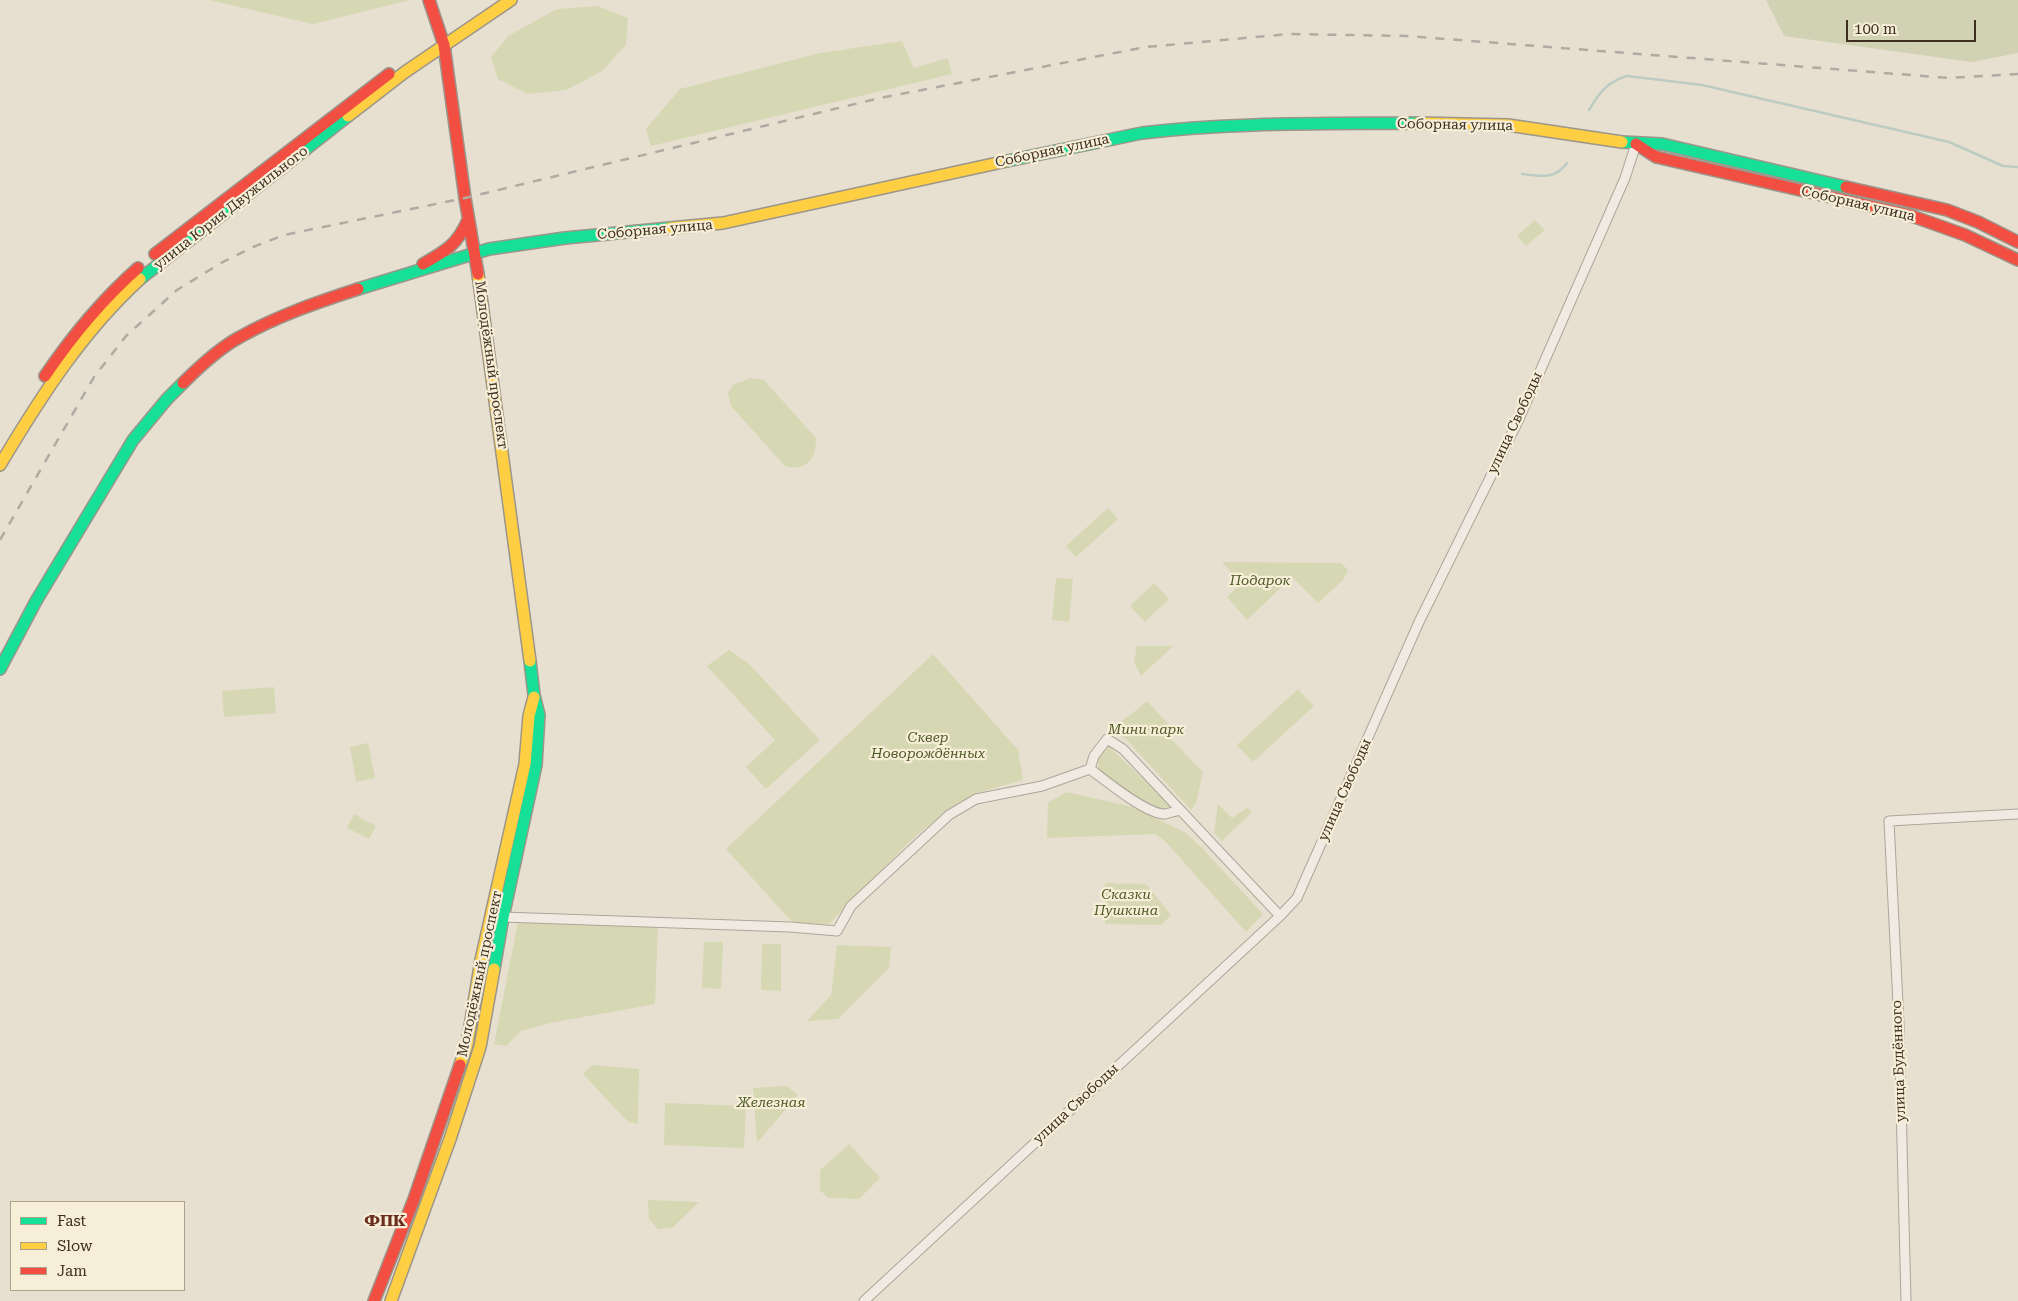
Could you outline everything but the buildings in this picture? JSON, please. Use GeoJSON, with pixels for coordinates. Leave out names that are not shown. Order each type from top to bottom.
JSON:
{"type":"FeatureCollection","features":[{"type":"Feature","properties":{"kind":"main road","name":"Молодёжный проспект"},"geometry":{"type":"LineString","coordinates":[[391,1301],[450,1139],[480,1047],[503,917],[536,765],[539,715],[534,694],[508,489],[475,255],[442,41],[428,0]]}},
{"type":"Feature","properties":{"kind":"main road","name":"улица Юрия Двужильного"},"geometry":{"type":"LineString","coordinates":[[0,465],[23,426],[62,369],[99,319],[128,290],[152,268],[497,0]]}},
{"type":"Feature","properties":{"kind":"main road","name":"улица Юрия Двужильного"},"geometry":{"type":"LineString","coordinates":[[0,447],[61,353],[90,315],[122,282],[165,246],[374,84],[511,0]]}},
{"type":"Feature","properties":{"kind":"main road","name":"Соборная улица"},"geometry":{"type":"LineString","coordinates":[[406,274],[489,250],[565,238],[723,223],[1089,143],[1177,128],[1403,123],[1506,125],[1551,129],[1636,144],[1662,144],[1947,210],[1978,222],[2018,242]]}},
{"type":"Feature","properties":{"kind":"main road","name":"Соборная улица"},"geometry":{"type":"LineString","coordinates":[[1636,144],[1656,157],[1909,215],[1940,224],[1995,247],[2018,260]]}},
{"type":"Feature","properties":{"kind":"main road"},"geometry":{"type":"LineString","coordinates":[[0,669],[36,601],[133,440],[167,399],[192,374],[226,346],[264,325],[306,306],[406,274],[456,245],[462,236],[468,218]]}},
{"type":"Feature","properties":{"kind":"main road","name":"Молодёжный проспект"},"geometry":{"type":"LineString","coordinates":[[374,1301],[414,1199],[467,1045],[481,960],[524,764],[529,716],[534,694]]}},
{"type":"Feature","properties":{"kind":"street","name":"улица Свободы"},"geometry":{"type":"LineString","coordinates":[[864,1301],[1280,916],[1297,898],[1418,622],[1519,418],[1624,178],[1636,144]]}},
{"type":"Feature","properties":{"kind":"street"},"geometry":{"type":"LineString","coordinates":[[1090,769],[1094,756],[1107,739],[1123,749],[1280,916]]}},
{"type":"Feature","properties":{"kind":"street"},"geometry":{"type":"LineString","coordinates":[[1090,769],[1126,795],[1150,809],[1163,814],[1180,810]]}},
{"type":"Feature","properties":{"kind":"street"},"geometry":{"type":"LineString","coordinates":[[503,917],[790,927],[837,931],[851,906],[949,815],[976,799],[1042,786],[1090,769]]}},
{"type":"Feature","properties":{"kind":"street","name":"улица Будённого"},"geometry":{"type":"LineString","coordinates":[[1906,1301],[1899,1024],[1889,821],[2018,814]]}},
{"type":"Feature","properties":{"kind":"green space"},"geometry":{"type":"Polygon","coordinates":[[[209,0],[410,0],[313,24],[209,0]]]}},
{"type":"Feature","properties":{"kind":"green space"},"geometry":{"type":"Polygon","coordinates":[[[1766,0],[2018,0],[2018,53],[1972,62],[1784,36],[1766,0]]]}},
{"type":"Feature","properties":{"kind":"green space"},"geometry":{"type":"Polygon","coordinates":[[[597,6],[628,18],[626,45],[602,71],[566,90],[527,94],[498,79],[491,57],[508,36],[557,9],[597,6]]]}},
{"type":"Feature","properties":{"kind":"green space"},"geometry":{"type":"Polygon","coordinates":[[[902,41],[914,68],[948,58],[952,74],[651,146],[646,129],[680,89],[820,53],[902,41]]]}},
{"type":"Feature","properties":{"kind":"green space"},"geometry":{"type":"Polygon","coordinates":[[[1535,220],[1545,230],[1526,246],[1517,236],[1535,220]]]}},
{"type":"Feature","properties":{"kind":"green space"},"geometry":{"type":"Polygon","coordinates":[[[750,378],[764,380],[816,438],[814,452],[809,462],[799,467],[785,466],[731,406],[728,393],[733,385],[750,378]]]}},
{"type":"Feature","properties":{"kind":"green space"},"geometry":{"type":"Polygon","coordinates":[[[1108,508],[1118,519],[1076,557],[1066,546],[1108,508]]]}},
{"type":"Feature","properties":{"kind":"green space","name":"Подарок"},"geometry":{"type":"Polygon","coordinates":[[[1222,562],[1341,563],[1348,570],[1343,580],[1318,603],[1292,577],[1247,620],[1227,597],[1241,583],[1222,562]]]}},
{"type":"Feature","properties":{"kind":"green space"},"geometry":{"type":"Polygon","coordinates":[[[1056,578],[1073,579],[1069,622],[1052,620],[1056,578]]]}},
{"type":"Feature","properties":{"kind":"green space"},"geometry":{"type":"Polygon","coordinates":[[[1154,583],[1169,599],[1145,622],[1130,606],[1154,583]]]}},
{"type":"Feature","properties":{"kind":"green space"},"geometry":{"type":"Polygon","coordinates":[[[1137,646],[1173,646],[1141,676],[1134,662],[1137,646]]]}},
{"type":"Feature","properties":{"kind":"green space"},"geometry":{"type":"Polygon","coordinates":[[[729,650],[749,664],[820,740],[766,789],[746,767],[775,740],[707,666],[729,650]]]}},
{"type":"Feature","properties":{"kind":"green space","name":"Сквер Новорождённых"},"geometry":{"type":"Polygon","coordinates":[[[933,654],[1018,750],[1023,780],[977,793],[948,809],[907,844],[829,924],[793,923],[726,849],[933,654]]]}},
{"type":"Feature","properties":{"kind":"green space"},"geometry":{"type":"Polygon","coordinates":[[[274,687],[276,713],[224,717],[222,691],[274,687]]]}},
{"type":"Feature","properties":{"kind":"green space"},"geometry":{"type":"Polygon","coordinates":[[[1298,689],[1314,706],[1253,762],[1237,745],[1298,689]]]}},
{"type":"Feature","properties":{"kind":"green space","name":"Мини парк"},"geometry":{"type":"Polygon","coordinates":[[[1147,701],[1170,726],[1172,740],[1203,772],[1196,804],[1191,810],[1125,738],[1109,731],[1147,701]]]}},
{"type":"Feature","properties":{"kind":"green space"},"geometry":{"type":"Polygon","coordinates":[[[368,743],[375,778],[356,782],[350,747],[368,743]]]}},
{"type":"Feature","properties":{"kind":"green space"},"geometry":{"type":"Polygon","coordinates":[[[1108,745],[1174,808],[1162,811],[1147,806],[1098,770],[1098,757],[1108,745]]]}},
{"type":"Feature","properties":{"kind":"green space"},"geometry":{"type":"Polygon","coordinates":[[[1066,792],[1133,807],[1186,833],[1263,914],[1246,932],[1165,841],[1155,834],[1047,838],[1048,803],[1066,792]]]}},
{"type":"Feature","properties":{"kind":"green space"},"geometry":{"type":"Polygon","coordinates":[[[1218,804],[1232,818],[1247,808],[1252,812],[1222,841],[1214,833],[1218,804]]]}},
{"type":"Feature","properties":{"kind":"green space"},"geometry":{"type":"Polygon","coordinates":[[[354,814],[376,826],[369,839],[347,828],[354,814]]]}},
{"type":"Feature","properties":{"kind":"green space","name":"Сказки Пушкина"},"geometry":{"type":"Polygon","coordinates":[[[1105,883],[1146,884],[1171,915],[1161,925],[1105,924],[1105,883]]]}},
{"type":"Feature","properties":{"kind":"green space"},"geometry":{"type":"Polygon","coordinates":[[[519,917],[658,922],[655,1004],[550,1023],[521,1031],[506,1046],[494,1044],[519,917]]]}},
{"type":"Feature","properties":{"kind":"green space"},"geometry":{"type":"Polygon","coordinates":[[[704,942],[723,942],[721,989],[702,988],[704,942]]]}},
{"type":"Feature","properties":{"kind":"green space"},"geometry":{"type":"Polygon","coordinates":[[[762,944],[781,944],[781,991],[761,990],[762,944]]]}},
{"type":"Feature","properties":{"kind":"green space"},"geometry":{"type":"Polygon","coordinates":[[[837,945],[891,947],[889,968],[838,1019],[807,1021],[831,995],[837,945]]]}},
{"type":"Feature","properties":{"kind":"green space"},"geometry":{"type":"Polygon","coordinates":[[[592,1065],[639,1069],[638,1124],[628,1122],[583,1074],[592,1065]]]}},
{"type":"Feature","properties":{"kind":"green space","name":"Железная"},"geometry":{"type":"Polygon","coordinates":[[[787,1086],[798,1095],[757,1143],[753,1088],[787,1086]]]}},
{"type":"Feature","properties":{"kind":"green space"},"geometry":{"type":"Polygon","coordinates":[[[665,1103],[746,1106],[744,1148],[664,1145],[665,1103]]]}},
{"type":"Feature","properties":{"kind":"green space"},"geometry":{"type":"Polygon","coordinates":[[[849,1144],[880,1178],[859,1199],[828,1198],[820,1190],[820,1170],[849,1144]]]}},
{"type":"Feature","properties":{"kind":"green space"},"geometry":{"type":"Polygon","coordinates":[[[648,1200],[699,1202],[672,1228],[658,1229],[649,1219],[648,1200]]]}},
{"type":"Feature","properties":{"kind":"waterway"},"geometry":{"type":"LineString","coordinates":[[1589,110],[1604,89],[1614,81],[1627,76],[1702,85],[1949,142],[2003,166],[2018,167]]}},
{"type":"Feature","properties":{"kind":"waterway"},"geometry":{"type":"LineString","coordinates":[[1522,174],[1547,176],[1558,172],[1567,163]]}},
{"type":"Feature","properties":{"kind":"railway"},"geometry":{"type":"LineString","coordinates":[[0,540],[94,377],[126,336],[177,290],[221,263],[253,247],[284,235],[465,198],[880,98],[1146,47],[1289,34],[1407,36],[1949,78],[2018,74]]}},
{"type":"Feature","properties":{"kind":"traffic: fast"},"geometry":{"type":"LineString","coordinates":[[140,279],[348,116]]}},
{"type":"Feature","properties":{"kind":"traffic: fast"},"geometry":{"type":"LineString","coordinates":[[1007,161],[1142,133],[1176,129],[1280,124],[1418,123]]}},
{"type":"Feature","properties":{"kind":"traffic: fast"},"geometry":{"type":"LineString","coordinates":[[1622,142],[1662,144],[1846,187]]}},
{"type":"Feature","properties":{"kind":"traffic: fast"},"geometry":{"type":"LineString","coordinates":[[358,289],[489,249],[565,238],[670,228]]}},
{"type":"Feature","properties":{"kind":"traffic: fast"},"geometry":{"type":"LineString","coordinates":[[0,669],[36,601],[133,440],[183,383]]}},
{"type":"Feature","properties":{"kind":"traffic: fast"},"geometry":{"type":"LineString","coordinates":[[494,969],[503,917],[536,765],[539,715],[534,695],[530,661]]}},
{"type":"Feature","properties":{"kind":"traffic: slow"},"geometry":{"type":"LineString","coordinates":[[348,116],[405,72],[511,0]]}},
{"type":"Feature","properties":{"kind":"traffic: slow"},"geometry":{"type":"LineString","coordinates":[[1418,123],[1508,125],[1622,142]]}},
{"type":"Feature","properties":{"kind":"traffic: slow"},"geometry":{"type":"LineString","coordinates":[[670,228],[723,223],[1007,161]]}},
{"type":"Feature","properties":{"kind":"traffic: slow"},"geometry":{"type":"LineString","coordinates":[[478,274],[530,661]]}},
{"type":"Feature","properties":{"kind":"traffic: slow"},"geometry":{"type":"LineString","coordinates":[[0,465],[31,415],[81,343],[119,299],[140,279]]}},
{"type":"Feature","properties":{"kind":"traffic: slow"},"geometry":{"type":"LineString","coordinates":[[460,1065],[467,1045],[481,960],[525,764],[529,716],[534,697]]}},
{"type":"Feature","properties":{"kind":"traffic: slow"},"geometry":{"type":"LineString","coordinates":[[391,1301],[450,1139],[480,1047],[494,969]]}},
{"type":"Feature","properties":{"kind":"traffic: jam"},"geometry":{"type":"LineString","coordinates":[[429,0],[444,45],[465,198],[478,274]]}},
{"type":"Feature","properties":{"kind":"traffic: jam"},"geometry":{"type":"LineString","coordinates":[[155,254],[389,74]]}},
{"type":"Feature","properties":{"kind":"traffic: jam"},"geometry":{"type":"LineString","coordinates":[[1636,144],[1656,157],[1909,215],[1965,235],[2018,260]]}},
{"type":"Feature","properties":{"kind":"traffic: jam"},"geometry":{"type":"LineString","coordinates":[[1846,187],[1947,210],[1978,222],[2018,242]]}},
{"type":"Feature","properties":{"kind":"traffic: jam"},"geometry":{"type":"LineString","coordinates":[[423,264],[450,247],[460,236],[468,220]]}},
{"type":"Feature","properties":{"kind":"traffic: jam"},"geometry":{"type":"LineString","coordinates":[[45,376],[88,319],[138,268]]}},
{"type":"Feature","properties":{"kind":"traffic: jam"},"geometry":{"type":"LineString","coordinates":[[183,383],[217,352],[254,329],[298,310],[358,289]]}},
{"type":"Feature","properties":{"kind":"traffic: jam"},"geometry":{"type":"LineString","coordinates":[[374,1301],[414,1199],[460,1065]]}},
{"type":"Feature","properties":{"kind":"district","name":"ФПК"},"geometry":{"type":"Point","coordinates":[385,1221]}}]}
